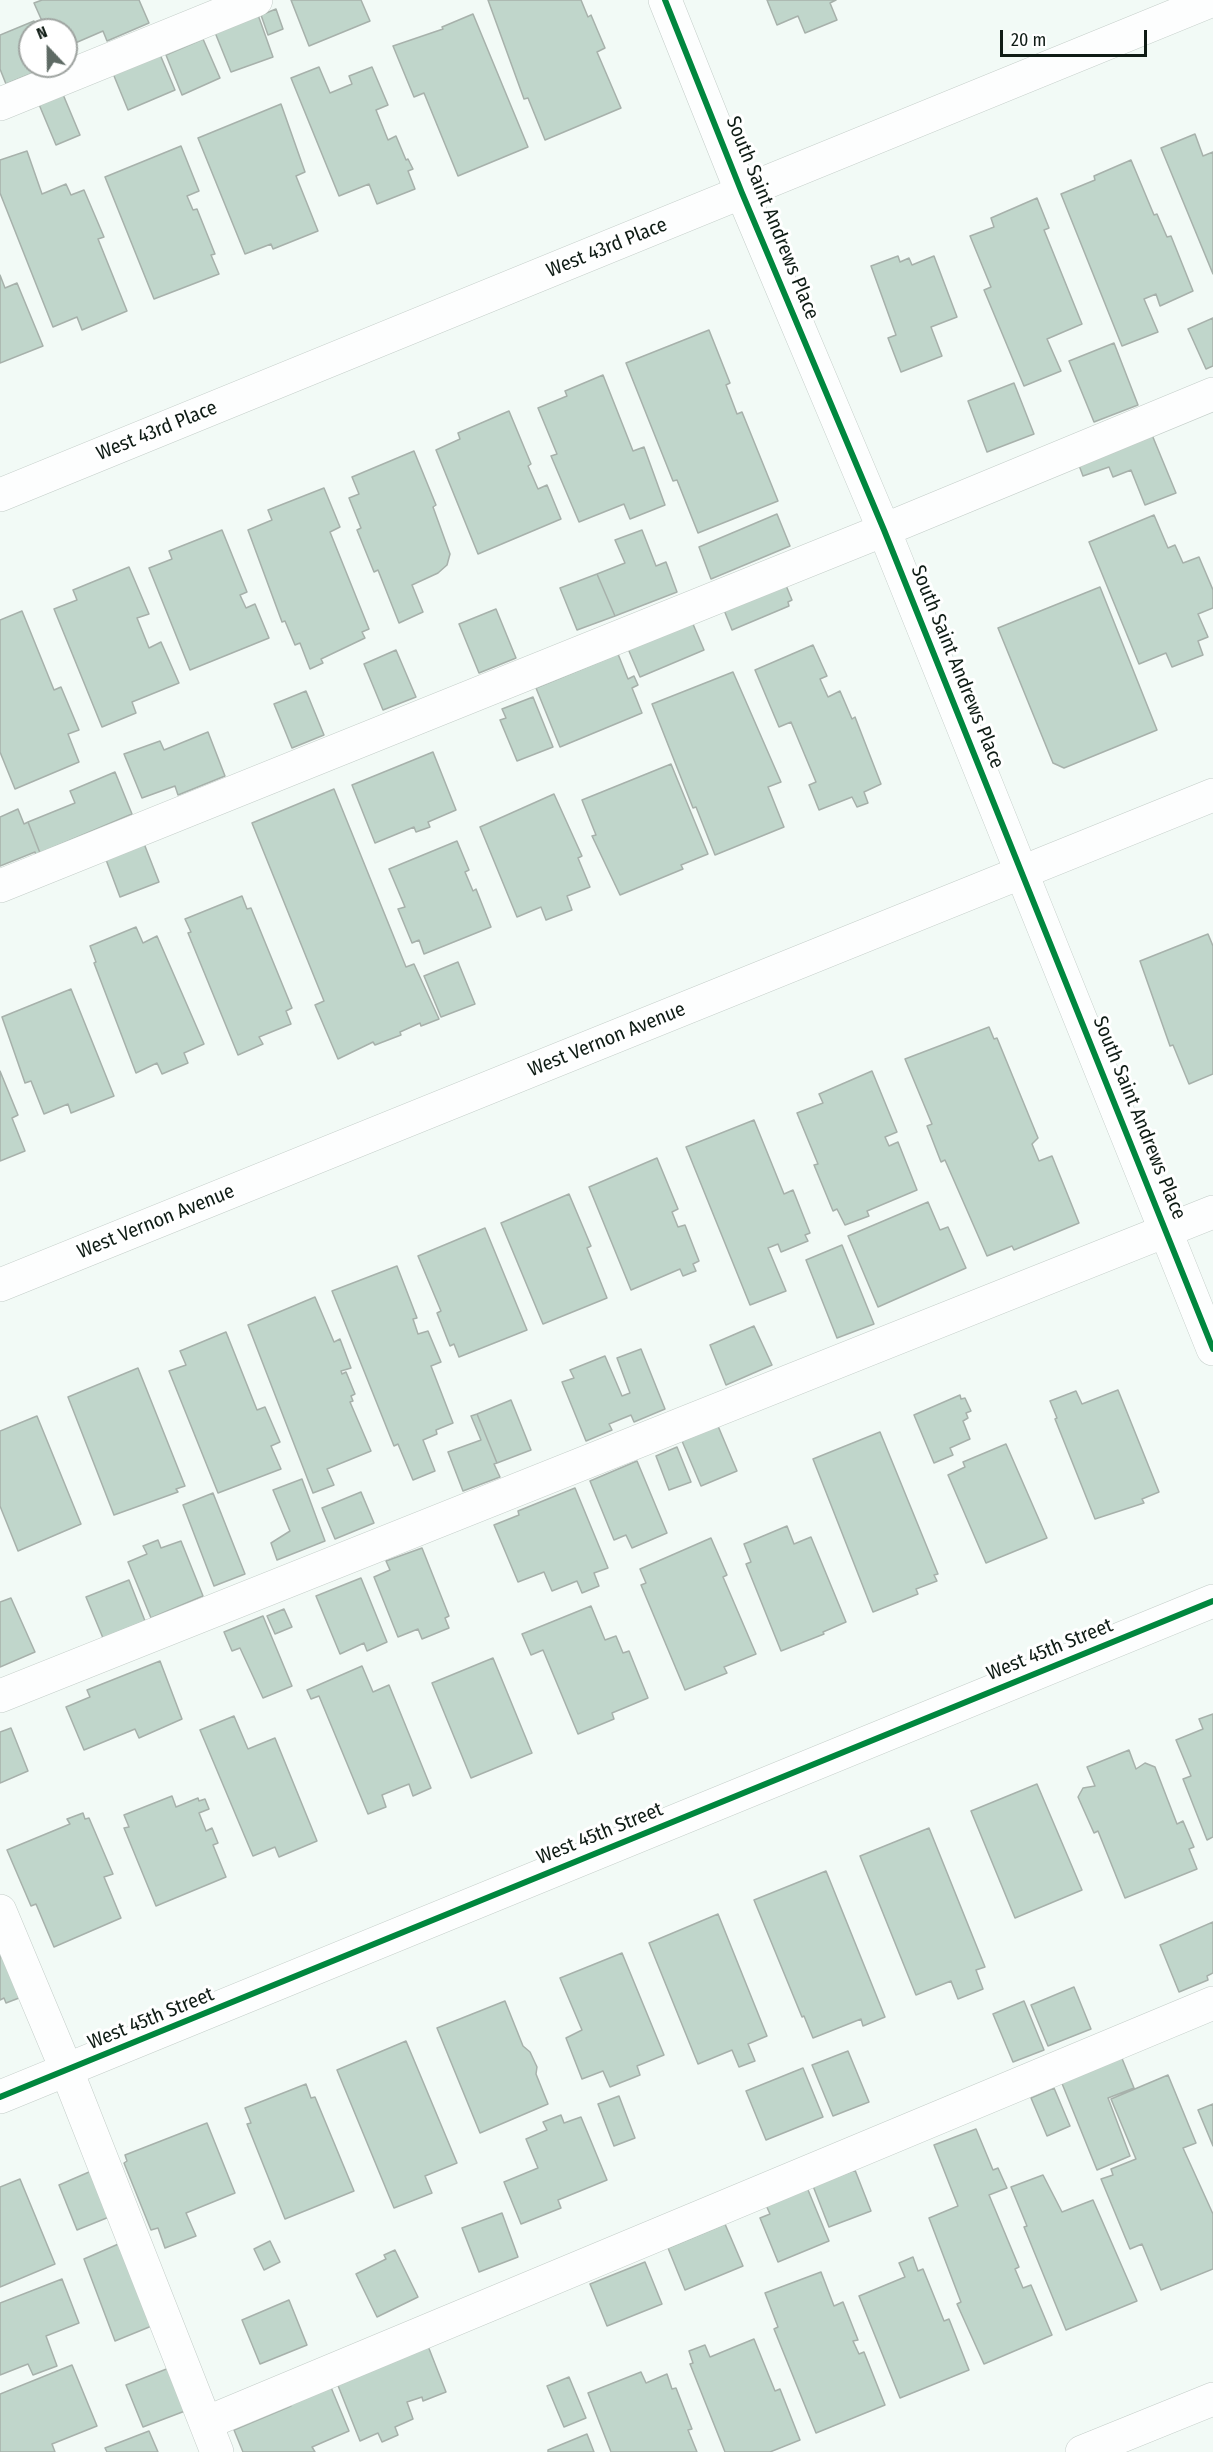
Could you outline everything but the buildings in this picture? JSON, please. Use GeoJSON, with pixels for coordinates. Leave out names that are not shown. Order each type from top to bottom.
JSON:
{"type":"FeatureCollection","features":[{"type":"Feature","properties":{"kind":"street"},"geometry":{"type":"LineString","coordinates":[[0,104],[256,0]]}},
{"type":"Feature","properties":{"kind":"street","name":"South Saint Andrews Place"},"geometry":{"type":"LineString","coordinates":[[665,0],[742,193],[884,530],[1213,1349]]}},
{"type":"Feature","properties":{"kind":"street","name":"West 43rd Place"},"geometry":{"type":"LineString","coordinates":[[0,495],[1213,0]]}},
{"type":"Feature","properties":{"kind":"street"},"geometry":{"type":"LineString","coordinates":[[0,885],[884,530],[1213,394]]}},
{"type":"Feature","properties":{"kind":"street","name":"West Vernon Avenue"},"geometry":{"type":"LineString","coordinates":[[0,1285],[1213,795]]}},
{"type":"Feature","properties":{"kind":"street"},"geometry":{"type":"LineString","coordinates":[[0,1696],[1213,1212]]}},
{"type":"Feature","properties":{"kind":"street","name":"West 45th Street"},"geometry":{"type":"LineString","coordinates":[[0,2097],[1213,1601]]}},
{"type":"Feature","properties":{"kind":"street"},"geometry":{"type":"LineString","coordinates":[[0,1911],[67,2071],[212,2438],[1213,2003]]}},
{"type":"Feature","properties":{"kind":"street"},"geometry":{"type":"LineString","coordinates":[[1082,2452],[1213,2399]]}},
{"type":"Feature","properties":{"kind":"cycle path"},"geometry":{"type":"LineString","coordinates":[[665,0],[742,193],[884,530],[1213,1349]]}},
{"type":"Feature","properties":{"kind":"cycle path"},"geometry":{"type":"LineString","coordinates":[[0,2097],[1213,1601]]}}]}
